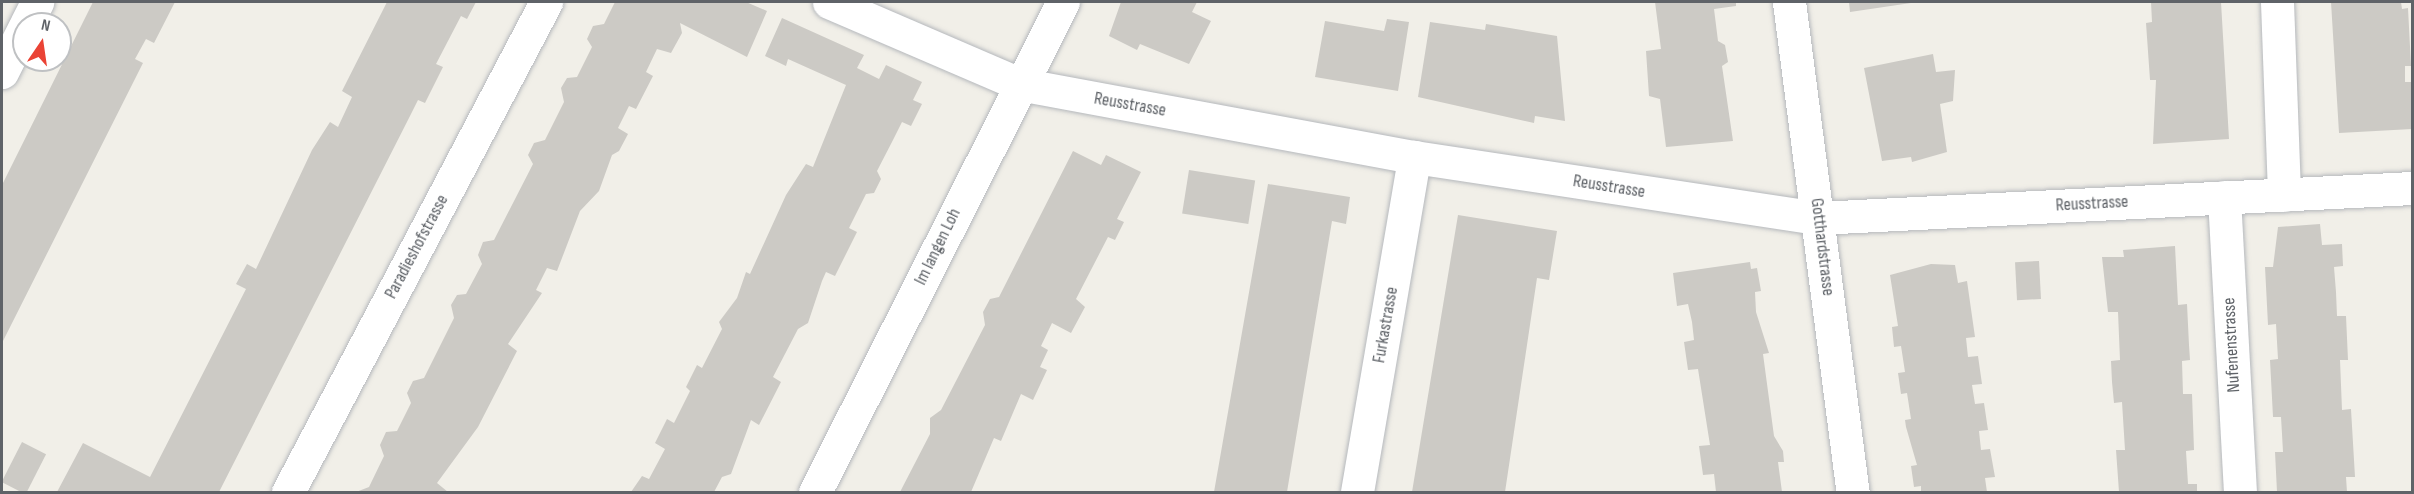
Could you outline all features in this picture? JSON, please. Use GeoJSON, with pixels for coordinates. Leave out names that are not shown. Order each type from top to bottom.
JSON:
{"type":"FeatureCollection","features":[{"type":"Feature","properties":{"kind":"street","name":"Paradieshofstrasse"},"geometry":{"type":"LineString","coordinates":[[288,492],[546,2]]}},
{"type":"Feature","properties":{"kind":"street","name":"Reusstrasse"},"geometry":{"type":"LineString","coordinates":[[828,2],[1019,84],[1414,158],[1818,218],[2412,188]]}},
{"type":"Feature","properties":{"kind":"street","name":"Im langen Loh"},"geometry":{"type":"LineString","coordinates":[[815,492],[1019,84],[1063,2]]}},
{"type":"Feature","properties":{"kind":"street","name":"Gotthardstrasse"},"geometry":{"type":"LineString","coordinates":[[1789,2],[1853,492]]}},
{"type":"Feature","properties":{"kind":"street"},"geometry":{"type":"LineString","coordinates":[[2277,2],[2284,195]]}},
{"type":"Feature","properties":{"kind":"street"},"geometry":{"type":"LineString","coordinates":[[2,72],[12,52]]}},
{"type":"Feature","properties":{"kind":"street","name":"Furkastrasse"},"geometry":{"type":"LineString","coordinates":[[1357,492],[1414,158]]}},
{"type":"Feature","properties":{"kind":"street","name":"Nufenenstrasse"},"geometry":{"type":"LineString","coordinates":[[2224,197],[2240,492]]}},
{"type":"Feature","properties":{"kind":"building"},"geometry":{"type":"Polygon","coordinates":[[[93,2],[175,2],[154,43],[146,39],[135,59],[143,63],[2,343],[2,185],[58,72],[72,72],[72,44],[93,2]]]}},
{"type":"Feature","properties":{"kind":"building"},"geometry":{"type":"Polygon","coordinates":[[[387,2],[476,2],[467,19],[461,16],[436,64],[443,67],[425,103],[418,100],[219,492],[57,492],[83,443],[150,477],[246,289],[236,284],[247,264],[256,269],[312,150],[330,122],[338,127],[352,97],[342,91],[387,2]]]}},
{"type":"Feature","properties":{"kind":"building"},"geometry":{"type":"Polygon","coordinates":[[[615,2],[746,2],[767,11],[747,57],[680,23],[682,33],[671,53],[657,49],[646,72],[653,76],[636,109],[629,106],[618,128],[628,134],[619,151],[612,155],[599,191],[580,211],[557,271],[547,268],[536,290],[542,293],[508,344],[517,351],[478,427],[437,483],[448,492],[356,492],[369,487],[384,456],[380,445],[386,432],[397,431],[411,403],[407,393],[413,381],[424,378],[454,318],[451,305],[457,295],[466,294],[482,264],[478,255],[483,242],[494,240],[533,164],[528,155],[534,143],[545,140],[564,102],[561,88],[567,78],[577,77],[592,47],[587,39],[593,26],[604,24],[615,2]]]}},
{"type":"Feature","properties":{"kind":"building"},"geometry":{"type":"Polygon","coordinates":[[[1121,2],[1197,2],[1192,12],[1211,21],[1189,64],[1140,44],[1137,50],[1109,36],[1121,2]]]}},
{"type":"Feature","properties":{"kind":"building"},"geometry":{"type":"Polygon","coordinates":[[[1655,2],[1736,2],[1736,6],[1714,9],[1718,41],[1725,45],[1728,62],[1722,66],[1733,141],[1666,147],[1660,99],[1649,96],[1646,51],[1661,49],[1655,2]]]}},
{"type":"Feature","properties":{"kind":"building"},"geometry":{"type":"Polygon","coordinates":[[[1849,2],[1911,2],[1911,3],[1850,12],[1849,2]]]}},
{"type":"Feature","properties":{"kind":"building"},"geometry":{"type":"Polygon","coordinates":[[[2151,2],[2221,2],[2229,139],[2153,144],[2156,80],[2150,80],[2146,23],[2152,22],[2151,2]]]}},
{"type":"Feature","properties":{"kind":"building"},"geometry":{"type":"Polygon","coordinates":[[[2331,2],[2401,2],[2402,9],[2408,8],[2411,66],[2405,66],[2405,82],[2412,82],[2412,129],[2339,133],[2331,2]]]}},
{"type":"Feature","properties":{"kind":"building"},"geometry":{"type":"Polygon","coordinates":[[[782,18],[864,55],[857,68],[879,79],[886,65],[922,82],[913,100],[922,104],[911,126],[902,122],[877,171],[881,179],[874,193],[866,194],[849,228],[857,232],[835,276],[826,272],[808,323],[798,329],[773,377],[781,382],[759,425],[751,420],[731,474],[722,477],[714,492],[631,492],[642,476],[649,479],[665,449],[655,443],[667,419],[674,423],[690,391],[686,387],[697,365],[702,368],[722,329],[719,322],[737,298],[746,272],[750,274],[786,195],[806,164],[813,167],[846,85],[788,59],[786,66],[765,56],[782,18]]]}},
{"type":"Feature","properties":{"kind":"building"},"geometry":{"type":"Polygon","coordinates":[[[1387,19],[1409,22],[1398,91],[1315,77],[1325,21],[1384,31],[1387,19]]]}},
{"type":"Feature","properties":{"kind":"building"},"geometry":{"type":"Polygon","coordinates":[[[1430,22],[1485,30],[1486,24],[1557,36],[1565,121],[1535,116],[1534,123],[1418,97],[1430,22]]]}},
{"type":"Feature","properties":{"kind":"building"},"geometry":{"type":"Polygon","coordinates":[[[1933,54],[1936,72],[1955,70],[1953,101],[1940,104],[1947,152],[1912,162],[1911,157],[1882,161],[1864,68],[1933,54]]]}},
{"type":"Feature","properties":{"kind":"building"},"geometry":{"type":"Polygon","coordinates":[[[1073,151],[1101,165],[1106,155],[1141,172],[1117,219],[1124,222],[1115,240],[1108,237],[1076,299],[1085,307],[1071,333],[1052,323],[1041,346],[1048,350],[1040,367],[1047,370],[1033,400],[1021,394],[1001,441],[994,438],[971,492],[900,492],[930,434],[930,418],[941,410],[985,325],[983,312],[990,299],[999,297],[1073,151]]]}},
{"type":"Feature","properties":{"kind":"building"},"geometry":{"type":"Polygon","coordinates":[[[1189,170],[1255,180],[1248,224],[1182,213],[1189,170]]]}},
{"type":"Feature","properties":{"kind":"building"},"geometry":{"type":"Polygon","coordinates":[[[1268,184],[1350,197],[1346,224],[1332,221],[1287,492],[1214,492],[1268,184]]]}},
{"type":"Feature","properties":{"kind":"building"},"geometry":{"type":"Polygon","coordinates":[[[1458,215],[1557,231],[1549,280],[1537,278],[1505,492],[1412,492],[1458,215]]]}},
{"type":"Feature","properties":{"kind":"building"},"geometry":{"type":"Polygon","coordinates":[[[2320,224],[2322,245],[2342,244],[2343,266],[2334,267],[2337,316],[2346,316],[2348,360],[2340,360],[2342,410],[2351,409],[2355,477],[2346,477],[2347,492],[2277,492],[2275,452],[2283,452],[2281,417],[2273,417],[2270,360],[2278,359],[2276,324],[2268,325],[2265,267],[2273,267],[2278,227],[2320,224]]]}},
{"type":"Feature","properties":{"kind":"building"},"geometry":{"type":"Polygon","coordinates":[[[2175,246],[2178,305],[2187,304],[2190,360],[2182,361],[2183,394],[2192,394],[2194,450],[2186,451],[2188,484],[2197,484],[2197,492],[2119,492],[2116,450],[2125,450],[2122,402],[2114,403],[2111,361],[2120,360],[2118,312],[2108,312],[2102,257],[2124,257],[2123,250],[2175,246]]]}},
{"type":"Feature","properties":{"kind":"building"},"geometry":{"type":"Polygon","coordinates":[[[2039,261],[2041,299],[2017,300],[2015,262],[2039,261]]]}},
{"type":"Feature","properties":{"kind":"building"},"geometry":{"type":"Polygon","coordinates":[[[1750,262],[1751,269],[1757,268],[1761,291],[1755,292],[1756,312],[1769,353],[1763,354],[1774,436],[1783,451],[1784,462],[1778,462],[1782,492],[1716,492],[1714,474],[1703,475],[1699,446],[1710,445],[1698,369],[1688,370],[1684,342],[1694,340],[1692,322],[1688,304],[1677,306],[1673,273],[1750,262]]]}},
{"type":"Feature","properties":{"kind":"building"},"geometry":{"type":"Polygon","coordinates":[[[1931,264],[1955,265],[1958,283],[1967,281],[1975,337],[1966,338],[1968,357],[1978,356],[1982,384],[1972,385],[1975,404],[1984,403],[1988,430],[1979,431],[1981,450],[1990,449],[1995,477],[1985,478],[1987,492],[1921,492],[1921,486],[1914,487],[1911,466],[1917,465],[1905,420],[1911,419],[1907,393],[1901,394],[1898,373],[1905,372],[1901,346],[1894,347],[1892,327],[1898,326],[1890,275],[1931,264]]]}},
{"type":"Feature","properties":{"kind":"building"},"geometry":{"type":"Polygon","coordinates":[[[22,442],[46,454],[27,492],[21,492],[2,482],[22,442]]]}}]}
